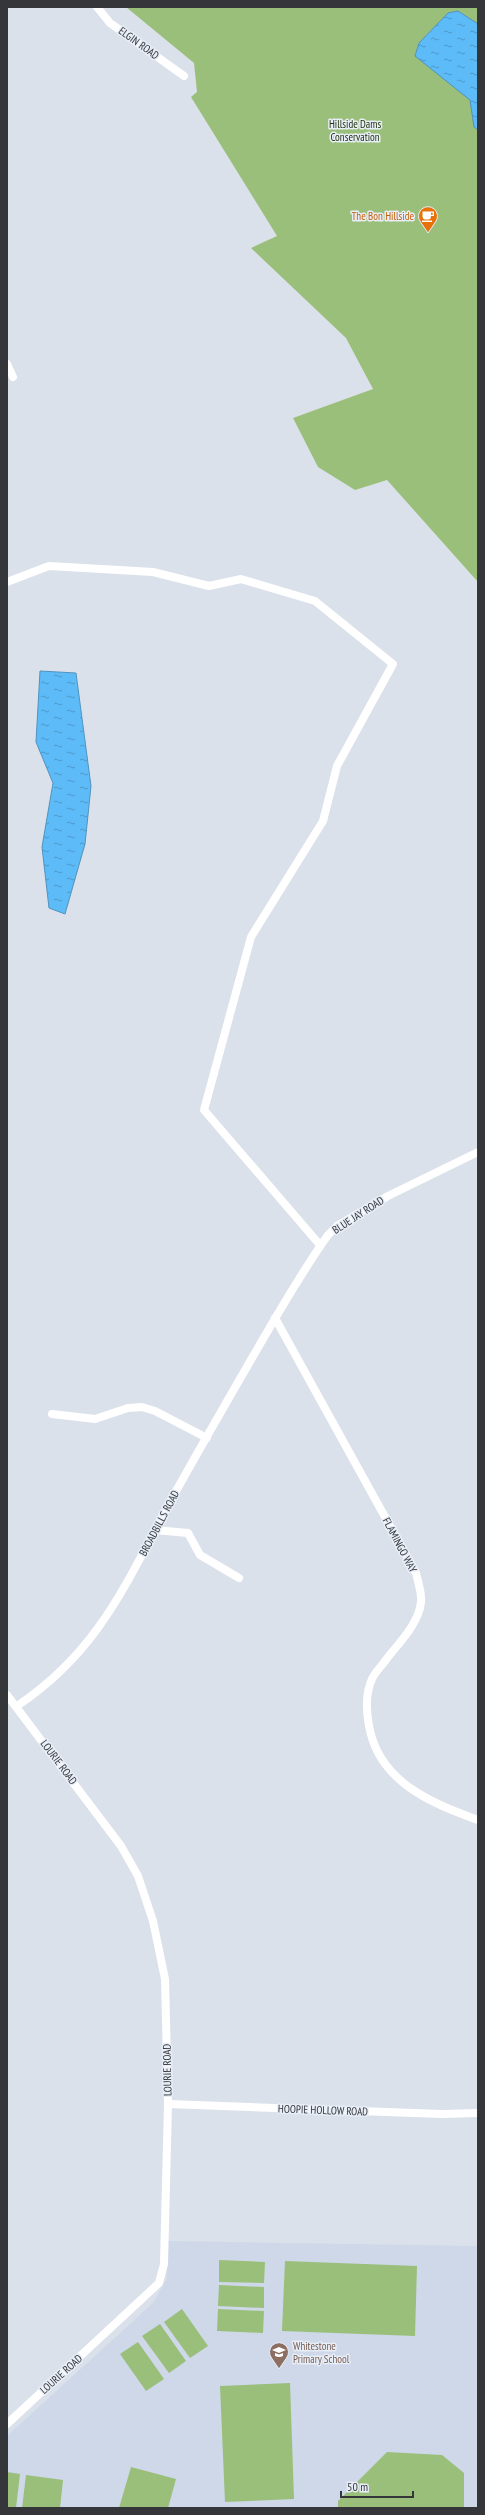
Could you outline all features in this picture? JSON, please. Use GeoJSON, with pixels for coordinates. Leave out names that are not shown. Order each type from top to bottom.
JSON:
{"type":"FeatureCollection","features":[{"type":"Feature","properties":{"kind":"street","name":"ELGIN ROAD"},"geometry":{"type":"LineString","coordinates":[[97,7],[110,23],[184,76]]}},
{"type":"Feature","properties":{"kind":"street"},"geometry":{"type":"LineString","coordinates":[[7,364],[12,377]]}},
{"type":"Feature","properties":{"kind":"street"},"geometry":{"type":"LineString","coordinates":[[7,582],[49,566],[153,572],[209,586],[241,580],[315,601],[393,664],[337,766],[323,821],[251,937],[204,1110],[320,1245]]}},
{"type":"Feature","properties":{"kind":"street","name":"BLUE JAY ROAD"},"geometry":{"type":"LineString","coordinates":[[275,1318],[320,1245],[337,1226],[388,1196],[478,1152]]}},
{"type":"Feature","properties":{"kind":"street","name":"BROADBILLS ROAD"},"geometry":{"type":"LineString","coordinates":[[17,1706],[41,1690],[76,1657],[116,1603],[155,1530],[275,1318]]}},
{"type":"Feature","properties":{"kind":"street","name":"FLAMINGO WAY"},"geometry":{"type":"LineString","coordinates":[[275,1318],[416,1572],[420,1587],[422,1602],[413,1624],[373,1677],[366,1709],[371,1741],[385,1764],[402,1783],[421,1796],[478,1820]]}},
{"type":"Feature","properties":{"kind":"street"},"geometry":{"type":"LineString","coordinates":[[52,1414],[95,1419],[128,1408],[142,1408],[155,1411],[207,1438]]}},
{"type":"Feature","properties":{"kind":"street"},"geometry":{"type":"LineString","coordinates":[[155,1530],[188,1533],[200,1555],[239,1578]]}},
{"type":"Feature","properties":{"kind":"street","name":"LOURIE ROAD"},"geometry":{"type":"LineString","coordinates":[[7,1695],[17,1706],[122,1846],[146,1896],[153,1921],[165,1980],[168,2104],[164,2264],[159,2283],[7,2424]]}},
{"type":"Feature","properties":{"kind":"street","name":"HOOPIE HOLLOW ROAD"},"geometry":{"type":"LineString","coordinates":[[168,2104],[442,2114],[478,2113]]}},
{"type":"Feature","properties":{"kind":"shaded area","name":"Whitestone Primary School"},"geometry":{"type":"Polygon","coordinates":[[[167,2241],[478,2246],[478,2508],[7,2508],[7,2436],[154,2302],[167,2278],[167,2241]]]}},
{"type":"Feature","properties":{"kind":"green space","name":"Hillside Dams Conservation"},"geometry":{"type":"Polygon","coordinates":[[[126,7],[478,7],[478,582],[387,480],[355,490],[318,467],[293,418],[373,389],[346,338],[251,248],[277,236],[191,97],[197,92],[194,63],[126,7]]]}},
{"type":"Feature","properties":{"kind":"green space"},"geometry":{"type":"Polygon","coordinates":[[[219,2260],[265,2262],[264,2283],[219,2282],[219,2260]]]}},
{"type":"Feature","properties":{"kind":"green space"},"geometry":{"type":"Polygon","coordinates":[[[285,2261],[417,2266],[415,2336],[282,2331],[285,2261]]]}},
{"type":"Feature","properties":{"kind":"green space"},"geometry":{"type":"Polygon","coordinates":[[[219,2285],[264,2287],[264,2308],[218,2306],[219,2285]]]}},
{"type":"Feature","properties":{"kind":"green space"},"geometry":{"type":"Polygon","coordinates":[[[182,2309],[208,2346],[190,2358],[164,2322],[182,2309]]]}},
{"type":"Feature","properties":{"kind":"green space"},"geometry":{"type":"Polygon","coordinates":[[[218,2309],[264,2311],[263,2333],[217,2331],[218,2309]]]}},
{"type":"Feature","properties":{"kind":"green space"},"geometry":{"type":"Polygon","coordinates":[[[160,2324],[186,2361],[169,2373],[142,2336],[160,2324]]]}},
{"type":"Feature","properties":{"kind":"green space"},"geometry":{"type":"Polygon","coordinates":[[[138,2342],[164,2379],[146,2391],[120,2354],[138,2342]]]}},
{"type":"Feature","properties":{"kind":"green space"},"geometry":{"type":"Polygon","coordinates":[[[290,2383],[294,2499],[225,2502],[220,2386],[290,2383]]]}},
{"type":"Feature","properties":{"kind":"green space"},"geometry":{"type":"Polygon","coordinates":[[[387,2452],[442,2455],[464,2473],[464,2508],[338,2508],[338,2501],[387,2452]]]}},
{"type":"Feature","properties":{"kind":"green space"},"geometry":{"type":"Polygon","coordinates":[[[131,2467],[176,2479],[168,2508],[119,2508],[131,2467]]]}},
{"type":"Feature","properties":{"kind":"green space"},"geometry":{"type":"Polygon","coordinates":[[[7,2472],[20,2474],[16,2508],[7,2508],[7,2472]]]}},
{"type":"Feature","properties":{"kind":"green space"},"geometry":{"type":"Polygon","coordinates":[[[26,2475],[63,2480],[60,2508],[22,2508],[26,2475]]]}},
{"type":"Feature","properties":{"kind":"water"},"geometry":{"type":"Polygon","coordinates":[[[458,11],[478,24],[478,130],[474,127],[470,100],[415,56],[419,43],[448,13],[458,11]]]}},
{"type":"Feature","properties":{"kind":"water"},"geometry":{"type":"Polygon","coordinates":[[[40,671],[76,673],[91,786],[85,844],[65,914],[49,908],[42,847],[53,783],[36,742],[40,671]]]}},
{"type":"Feature","properties":{"kind":"place","name":"The Bon Hillside"},"geometry":{"type":"Point","coordinates":[428,233]}},
{"type":"Feature","properties":{"kind":"place","name":"Whitestone Primary School"},"geometry":{"type":"Point","coordinates":[279,2369]}}]}
